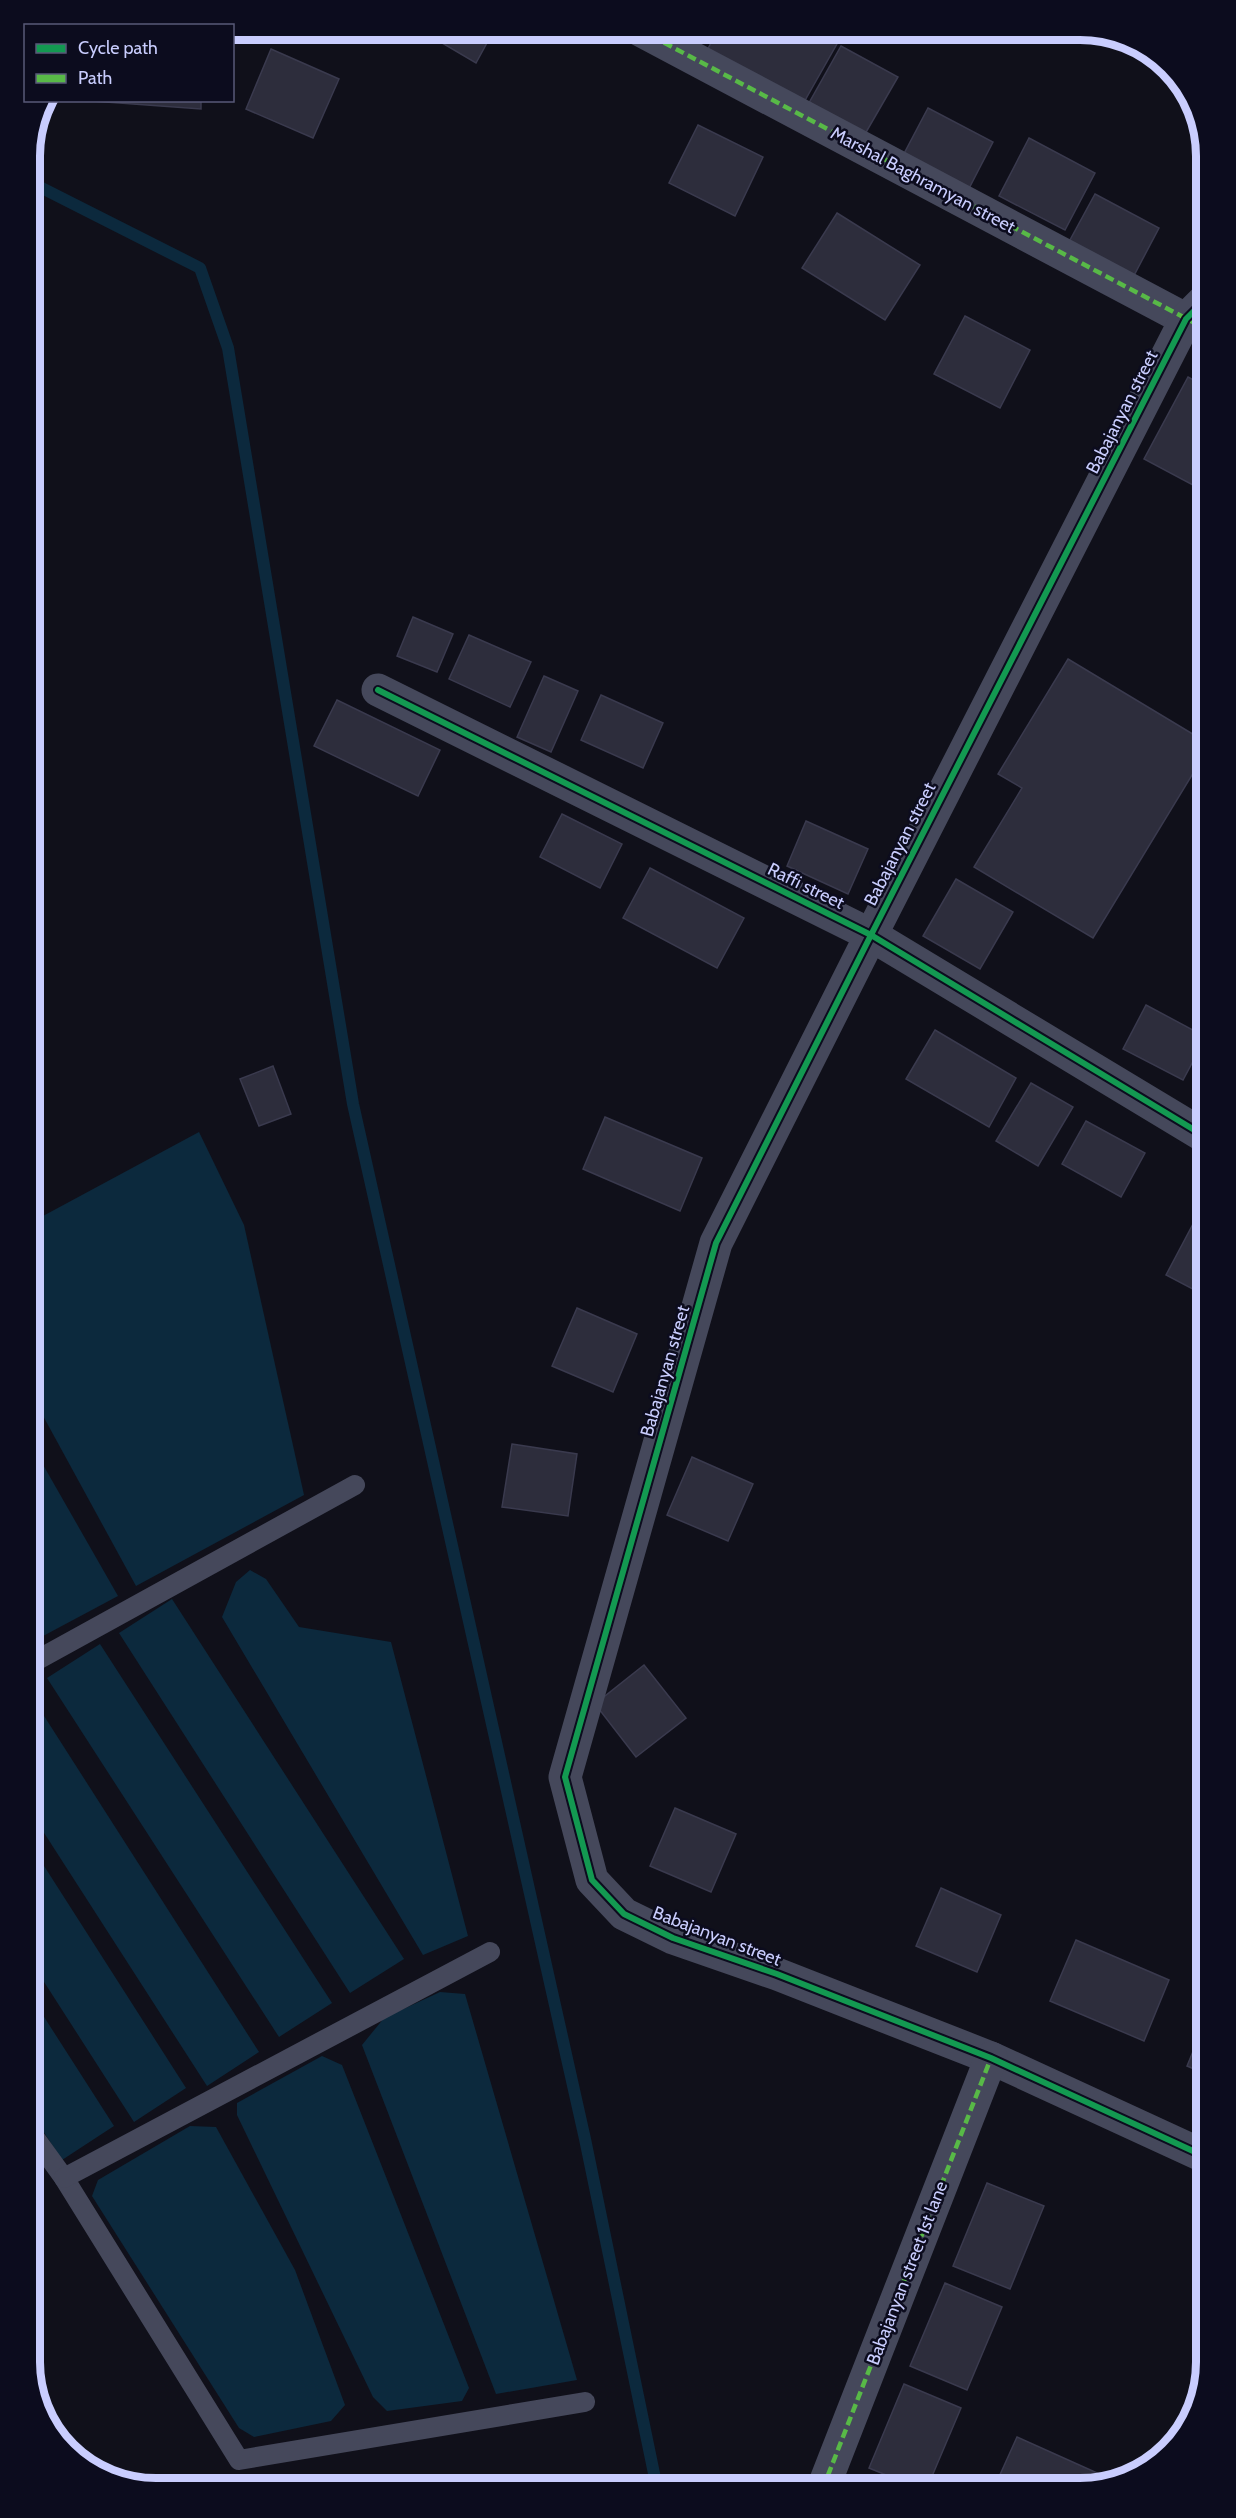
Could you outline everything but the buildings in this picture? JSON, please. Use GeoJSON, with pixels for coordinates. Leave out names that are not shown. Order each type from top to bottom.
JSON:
{"type":"FeatureCollection","features":[{"type":"Feature","properties":{"kind":"street","name":"Marshal Baghramyan street"},"geometry":{"type":"LineString","coordinates":[[662,41],[1196,314]]}},
{"type":"Feature","properties":{"kind":"street","name":"Babajanyan street"},"geometry":{"type":"LineString","coordinates":[[1196,322],[871,935],[716,1243],[566,1777],[592,1881],[624,1914],[673,1938],[777,1974],[991,2058],[1196,2152]]}},
{"type":"Feature","properties":{"kind":"street","name":"Raffi street"},"geometry":{"type":"LineString","coordinates":[[378,690],[871,935],[1196,1131]]}},
{"type":"Feature","properties":{"kind":"street","name":"Babajanyan street 1st lane"},"geometry":{"type":"LineString","coordinates":[[827,2478],[991,2058]]}},
{"type":"Feature","properties":{"kind":"lane"},"geometry":{"type":"LineString","coordinates":[[40,1658],[355,1485]]}},
{"type":"Feature","properties":{"kind":"lane"},"geometry":{"type":"LineString","coordinates":[[64,2178],[490,1952]]}},
{"type":"Feature","properties":{"kind":"lane"},"geometry":{"type":"LineString","coordinates":[[40,2145],[64,2178],[239,2460],[585,2402]]}},
{"type":"Feature","properties":{"kind":"water"},"geometry":{"type":"Polygon","coordinates":[[[199,1132],[244,1225],[304,1495],[136,1586],[40,1411],[41,1217],[199,1132]]]}},
{"type":"Feature","properties":{"kind":"water"},"geometry":{"type":"Polygon","coordinates":[[[40,1460],[118,1596],[40,1637],[40,1460]]]}},
{"type":"Feature","properties":{"kind":"water"},"geometry":{"type":"Polygon","coordinates":[[[250,1570],[266,1579],[299,1627],[391,1642],[468,1936],[423,1955],[222,1617],[236,1582],[250,1570]]]}},
{"type":"Feature","properties":{"kind":"water"},"geometry":{"type":"Polygon","coordinates":[[[172,1599],[404,1959],[350,1993],[119,1633],[172,1599]]]}},
{"type":"Feature","properties":{"kind":"water"},"geometry":{"type":"Polygon","coordinates":[[[100,1644],[332,2003],[279,2037],[47,1678],[100,1644]]]}},
{"type":"Feature","properties":{"kind":"water"},"geometry":{"type":"Polygon","coordinates":[[[40,1710],[259,2052],[207,2086],[40,1827],[40,1710]]]}},
{"type":"Feature","properties":{"kind":"water"},"geometry":{"type":"Polygon","coordinates":[[[40,1860],[186,2088],[134,2122],[40,1976],[40,1860]]]}},
{"type":"Feature","properties":{"kind":"water"},"geometry":{"type":"Polygon","coordinates":[[[440,1992],[465,1994],[577,2380],[496,2394],[362,2045],[384,2018],[440,1992]]]}},
{"type":"Feature","properties":{"kind":"water"},"geometry":{"type":"Polygon","coordinates":[[[40,2011],[114,2126],[62,2160],[40,2126],[40,2011]]]}},
{"type":"Feature","properties":{"kind":"water"},"geometry":{"type":"Polygon","coordinates":[[[322,2056],[342,2065],[469,2388],[462,2401],[387,2411],[373,2397],[237,2115],[237,2103],[322,2056]]]}},
{"type":"Feature","properties":{"kind":"water"},"geometry":{"type":"Polygon","coordinates":[[[190,2126],[216,2127],[295,2270],[345,2405],[331,2421],[254,2437],[239,2428],[92,2196],[98,2180],[190,2126]]]}},
{"type":"Feature","properties":{"kind":"waterway"},"geometry":{"type":"LineString","coordinates":[[41,188],[200,268],[228,348],[353,1104],[585,2139],[655,2478]]}},
{"type":"Feature","properties":{"kind":"marked path"},"geometry":{"type":"LineString","coordinates":[[661,41],[1196,324]]}},
{"type":"Feature","properties":{"kind":"marked path"},"geometry":{"type":"LineString","coordinates":[[827,2478],[991,2058]]}},
{"type":"Feature","properties":{"kind":"cycle path"},"geometry":{"type":"LineString","coordinates":[[1196,309],[1186,319],[716,1243],[565,1777],[592,1880],[624,1914],[673,1938],[777,1974],[991,2058],[1196,2152]]}},
{"type":"Feature","properties":{"kind":"cycle path"},"geometry":{"type":"LineString","coordinates":[[378,690],[871,935],[1196,1131]]}}]}
